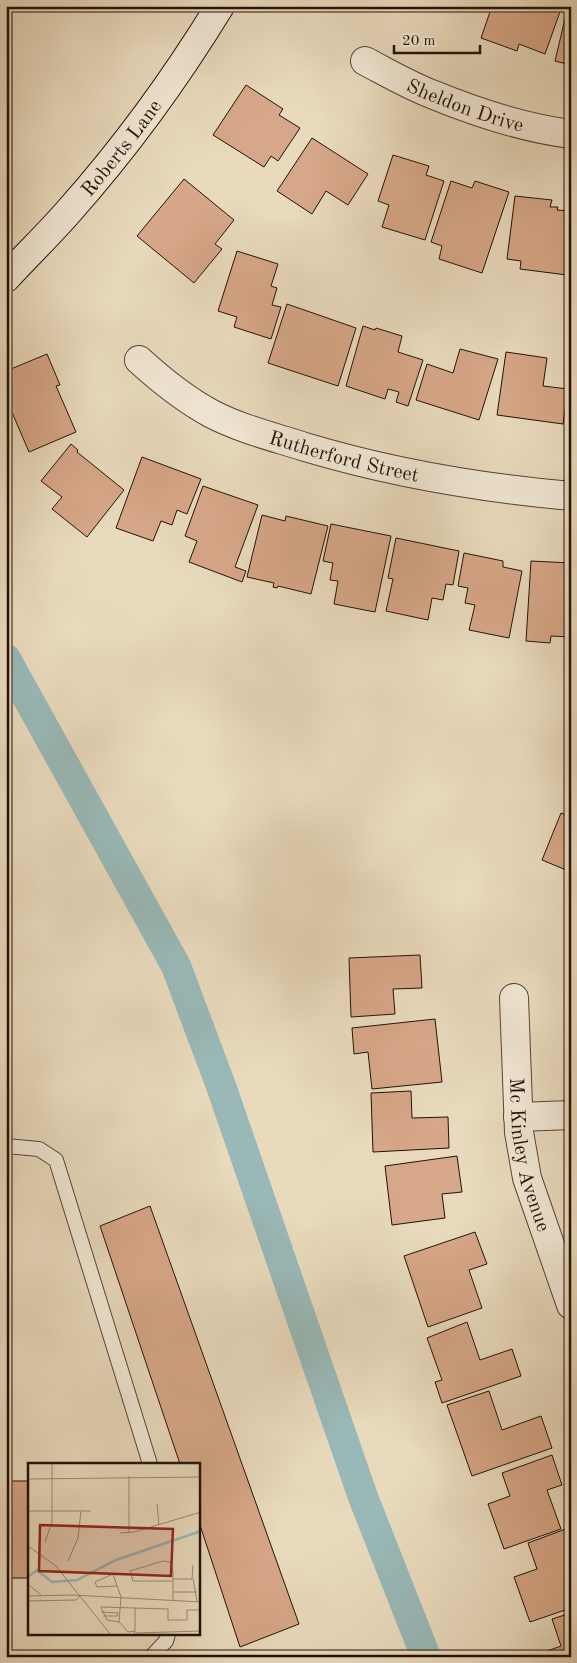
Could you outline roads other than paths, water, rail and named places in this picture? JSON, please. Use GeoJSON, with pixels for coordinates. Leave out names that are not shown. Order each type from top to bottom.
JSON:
{"type":"FeatureCollection","features":[{"type":"Feature","properties":{"kind":"street","name":"Roberts Lane"},"geometry":{"type":"LineString","coordinates":[[6,278],[69,210],[139,125],[203,35],[220,6]]}},
{"type":"Feature","properties":{"kind":"street","name":"Sheldon Drive"},"geometry":{"type":"LineString","coordinates":[[365,61],[433,95],[494,117],[571,134]]}},
{"type":"Feature","properties":{"kind":"street","name":"Rutherford Street"},"geometry":{"type":"LineString","coordinates":[[139,360],[173,390],[212,414],[261,434],[345,458],[430,478],[516,491],[571,496]]}},
{"type":"Feature","properties":{"kind":"street","name":"Mc Kinley Avenue"},"geometry":{"type":"LineString","coordinates":[[514,998],[519,1132],[527,1178],[571,1306]]}},
{"type":"Feature","properties":{"kind":"street"},"geometry":{"type":"LineString","coordinates":[[518,1117],[571,1114]]}},
{"type":"Feature","properties":{"kind":"lane"},"geometry":{"type":"LineString","coordinates":[[6,1146],[39,1149],[56,1160],[150,1463]]}},
{"type":"Feature","properties":{"kind":"lane"},"geometry":{"type":"LineString","coordinates":[[151,1657],[166,1641],[167,1636]]}},
{"type":"Feature","properties":{"kind":"waterway"},"geometry":{"type":"LineString","coordinates":[[6,659],[176,966],[221,1086],[363,1497],[426,1657]]}}]}
